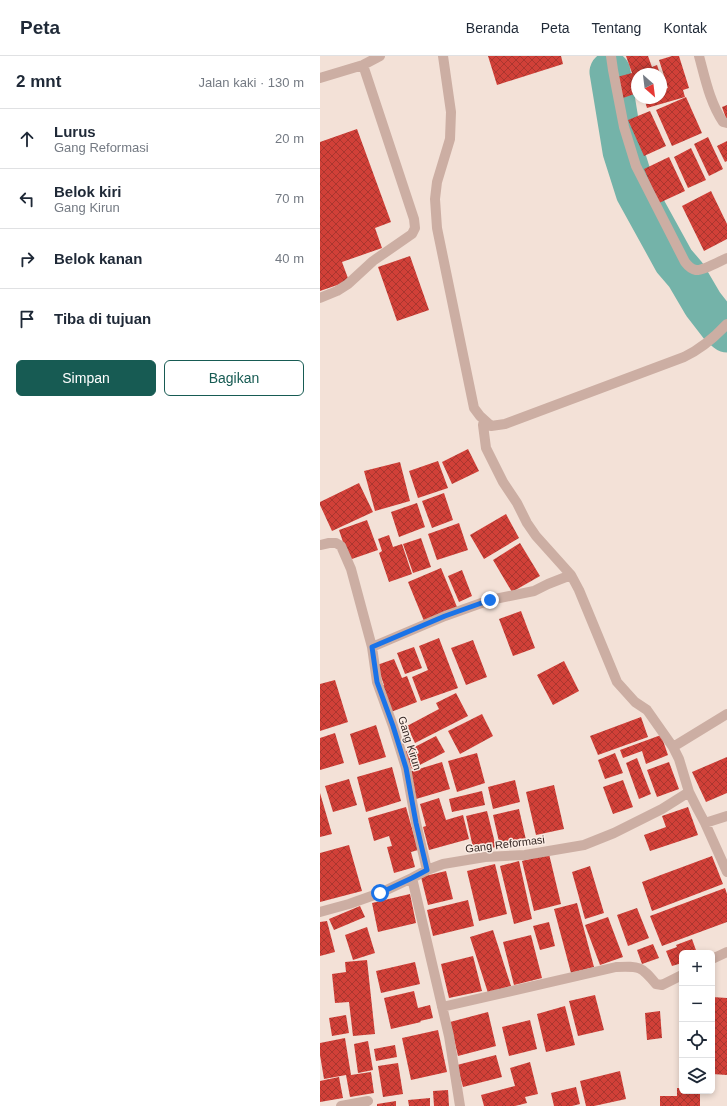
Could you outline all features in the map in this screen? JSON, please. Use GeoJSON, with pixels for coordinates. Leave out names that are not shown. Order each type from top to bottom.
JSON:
{"type":"FeatureCollection","features":[{"type":"Feature","properties":{"kind":"street"},"geometry":{"type":"LineString","coordinates":[[320,78],[363,65],[380,56]]}},
{"type":"Feature","properties":{"kind":"street"},"geometry":{"type":"LineString","coordinates":[[442,56],[451,112],[450,139],[437,182],[435,199],[437,228],[474,408],[484,420],[491,426],[505,424],[684,357],[696,352],[727,324]]}},
{"type":"Feature","properties":{"kind":"street"},"geometry":{"type":"LineString","coordinates":[[611,56],[624,127],[636,166],[685,262],[695,270],[700,270],[727,258]]}},
{"type":"Feature","properties":{"kind":"street"},"geometry":{"type":"LineString","coordinates":[[699,56],[716,111],[723,122],[727,123]]}},
{"type":"Feature","properties":{"kind":"street"},"geometry":{"type":"LineString","coordinates":[[320,298],[337,291],[348,284],[373,261],[412,234],[415,228],[414,219],[363,65]]}},
{"type":"Feature","properties":{"kind":"street"},"geometry":{"type":"LineString","coordinates":[[484,420],[482,425],[486,448],[503,482],[536,536],[571,575],[580,590],[616,682],[636,702],[647,710],[673,747],[689,792],[727,872]]}},
{"type":"Feature","properties":{"kind":"street","name":"Gang Kirun"},"geometry":{"type":"LineString","coordinates":[[320,545],[329,542],[336,543],[341,546],[351,569],[372,647],[377,682],[406,768],[416,823],[427,870]]}},
{"type":"Feature","properties":{"kind":"street"},"geometry":{"type":"LineString","coordinates":[[372,647],[445,616],[490,600],[534,590],[571,575]]}},
{"type":"Feature","properties":{"kind":"street"},"geometry":{"type":"LineString","coordinates":[[673,747],[727,714]]}},
{"type":"Feature","properties":{"kind":"street","name":"Gang Reformasi"},"geometry":{"type":"LineString","coordinates":[[320,912],[380,893],[427,870],[443,864],[485,857],[525,855],[584,845],[662,809],[689,792]]}},
{"type":"Feature","properties":{"kind":"street"},"geometry":{"type":"LineString","coordinates":[[705,823],[727,816]]}},
{"type":"Feature","properties":{"kind":"street"},"geometry":{"type":"LineString","coordinates":[[412,878],[442,1007],[460,1106]]}},
{"type":"Feature","properties":{"kind":"street"},"geometry":{"type":"LineString","coordinates":[[715,958],[727,952]]}},
{"type":"Feature","properties":{"kind":"street"},"geometry":{"type":"LineString","coordinates":[[442,1007],[616,967],[635,966],[649,975],[656,984],[662,985],[679,976]]}},
{"type":"Feature","properties":{"kind":"street"},"geometry":{"type":"LineString","coordinates":[[341,1106],[368,1101]]}},
{"type":"Feature","properties":{"kind":"building"},"geometry":{"type":"Polygon","coordinates":[[[488,56],[561,56],[563,64],[497,85],[488,56]]]}},
{"type":"Feature","properties":{"kind":"building"},"geometry":{"type":"Polygon","coordinates":[[[626,56],[648,56],[652,67],[657,65],[658,68],[631,68],[631,70],[626,56]]]}},
{"type":"Feature","properties":{"kind":"building"},"geometry":{"type":"Polygon","coordinates":[[[672,56],[679,56],[689,88],[683,90],[685,97],[667,102],[667,68],[662,68],[659,60],[672,56]]]}},
{"type":"Feature","properties":{"kind":"building"},"geometry":{"type":"Polygon","coordinates":[[[631,73],[631,95],[623,98],[617,77],[631,73]]]}},
{"type":"Feature","properties":{"kind":"building"},"geometry":{"type":"Polygon","coordinates":[[[686,97],[702,133],[672,146],[656,110],[686,97]]]}},
{"type":"Feature","properties":{"kind":"building"},"geometry":{"type":"Polygon","coordinates":[[[646,104],[661,104],[647,108],[646,104]]]}},
{"type":"Feature","properties":{"kind":"building"},"geometry":{"type":"Polygon","coordinates":[[[727,105],[727,121],[722,107],[727,105]]]}},
{"type":"Feature","properties":{"kind":"building"},"geometry":{"type":"Polygon","coordinates":[[[650,111],[666,146],[644,156],[628,120],[650,111]]]}},
{"type":"Feature","properties":{"kind":"building"},"geometry":{"type":"Polygon","coordinates":[[[357,129],[391,222],[375,228],[382,248],[342,262],[349,281],[320,291],[320,142],[357,129]]]}},
{"type":"Feature","properties":{"kind":"building"},"geometry":{"type":"Polygon","coordinates":[[[708,137],[723,169],[709,176],[694,144],[708,137]]]}},
{"type":"Feature","properties":{"kind":"building"},"geometry":{"type":"Polygon","coordinates":[[[727,141],[727,161],[725,162],[717,146],[727,141]]]}},
{"type":"Feature","properties":{"kind":"building"},"geometry":{"type":"Polygon","coordinates":[[[691,148],[706,180],[688,188],[674,157],[691,148]]]}},
{"type":"Feature","properties":{"kind":"building"},"geometry":{"type":"Polygon","coordinates":[[[669,157],[685,191],[659,203],[644,169],[669,157]]]}},
{"type":"Feature","properties":{"kind":"building"},"geometry":{"type":"Polygon","coordinates":[[[711,191],[727,224],[727,239],[704,251],[682,206],[711,191]]]}},
{"type":"Feature","properties":{"kind":"building"},"geometry":{"type":"Polygon","coordinates":[[[410,256],[429,310],[397,321],[378,267],[410,256]]]}},
{"type":"Feature","properties":{"kind":"building"},"geometry":{"type":"Polygon","coordinates":[[[468,449],[479,471],[452,484],[442,462],[468,449]]]}},
{"type":"Feature","properties":{"kind":"building"},"geometry":{"type":"Polygon","coordinates":[[[438,461],[448,488],[418,498],[409,471],[438,461]]]}},
{"type":"Feature","properties":{"kind":"building"},"geometry":{"type":"Polygon","coordinates":[[[400,462],[410,501],[375,511],[364,471],[400,462]]]}},
{"type":"Feature","properties":{"kind":"building"},"geometry":{"type":"Polygon","coordinates":[[[359,483],[373,512],[332,531],[320,502],[359,483]]]}},
{"type":"Feature","properties":{"kind":"building"},"geometry":{"type":"Polygon","coordinates":[[[444,493],[453,520],[432,528],[422,501],[444,493]]]}},
{"type":"Feature","properties":{"kind":"building"},"geometry":{"type":"Polygon","coordinates":[[[417,503],[425,527],[399,537],[391,512],[417,503]]]}},
{"type":"Feature","properties":{"kind":"building"},"geometry":{"type":"Polygon","coordinates":[[[506,514],[519,538],[484,559],[470,535],[506,514]]]}},
{"type":"Feature","properties":{"kind":"building"},"geometry":{"type":"Polygon","coordinates":[[[367,520],[378,550],[349,560],[339,530],[367,520]]]}},
{"type":"Feature","properties":{"kind":"building"},"geometry":{"type":"Polygon","coordinates":[[[459,523],[468,550],[437,560],[428,534],[459,523]]]}},
{"type":"Feature","properties":{"kind":"building"},"geometry":{"type":"Polygon","coordinates":[[[389,535],[393,547],[402,544],[412,574],[389,582],[379,553],[382,551],[378,539],[389,535]]]}},
{"type":"Feature","properties":{"kind":"building"},"geometry":{"type":"Polygon","coordinates":[[[421,538],[431,567],[413,573],[403,544],[421,538]]]}},
{"type":"Feature","properties":{"kind":"building"},"geometry":{"type":"Polygon","coordinates":[[[520,543],[540,576],[512,592],[493,560],[520,543]]]}},
{"type":"Feature","properties":{"kind":"building"},"geometry":{"type":"Polygon","coordinates":[[[441,568],[457,607],[424,621],[408,582],[441,568]]]}},
{"type":"Feature","properties":{"kind":"building"},"geometry":{"type":"Polygon","coordinates":[[[462,570],[472,596],[459,602],[448,576],[462,570]]]}},
{"type":"Feature","properties":{"kind":"building"},"geometry":{"type":"Polygon","coordinates":[[[521,611],[535,648],[513,656],[499,619],[521,611]]]}},
{"type":"Feature","properties":{"kind":"building"},"geometry":{"type":"Polygon","coordinates":[[[439,638],[458,688],[421,701],[412,677],[428,670],[419,646],[439,638]]]}},
{"type":"Feature","properties":{"kind":"building"},"geometry":{"type":"Polygon","coordinates":[[[473,640],[487,677],[466,685],[451,648],[473,640]]]}},
{"type":"Feature","properties":{"kind":"building"},"geometry":{"type":"Polygon","coordinates":[[[414,647],[422,668],[405,674],[397,653],[414,647]]]}},
{"type":"Feature","properties":{"kind":"building"},"geometry":{"type":"Polygon","coordinates":[[[394,659],[402,678],[407,676],[417,702],[391,712],[382,686],[384,685],[377,665],[394,659]]]}},
{"type":"Feature","properties":{"kind":"building"},"geometry":{"type":"Polygon","coordinates":[[[564,661],[579,691],[553,705],[537,675],[564,661]]]}},
{"type":"Feature","properties":{"kind":"building"},"geometry":{"type":"Polygon","coordinates":[[[335,680],[348,722],[320,731],[320,684],[335,680]]]}},
{"type":"Feature","properties":{"kind":"building"},"geometry":{"type":"Polygon","coordinates":[[[456,693],[468,716],[415,743],[407,726],[439,709],[436,703],[456,693]]]}},
{"type":"Feature","properties":{"kind":"building"},"geometry":{"type":"Polygon","coordinates":[[[482,714],[493,736],[460,754],[448,731],[482,714]]]}},
{"type":"Feature","properties":{"kind":"building"},"geometry":{"type":"Polygon","coordinates":[[[641,717],[648,737],[598,755],[590,736],[641,717]]]}},
{"type":"Feature","properties":{"kind":"building"},"geometry":{"type":"Polygon","coordinates":[[[376,725],[386,757],[359,765],[350,734],[376,725]]]}},
{"type":"Feature","properties":{"kind":"building"},"geometry":{"type":"Polygon","coordinates":[[[335,733],[344,763],[320,770],[320,738],[335,733]]]}},
{"type":"Feature","properties":{"kind":"building"},"geometry":{"type":"Polygon","coordinates":[[[661,735],[668,755],[646,764],[642,751],[623,758],[620,750],[661,735]]]}},
{"type":"Feature","properties":{"kind":"building"},"geometry":{"type":"Polygon","coordinates":[[[436,736],[445,752],[412,769],[403,753],[436,736]]]}},
{"type":"Feature","properties":{"kind":"building"},"geometry":{"type":"Polygon","coordinates":[[[477,753],[485,783],[457,792],[448,761],[477,753]]]}},
{"type":"Feature","properties":{"kind":"building"},"geometry":{"type":"Polygon","coordinates":[[[615,753],[623,773],[605,779],[598,760],[615,753]]]}},
{"type":"Feature","properties":{"kind":"building"},"geometry":{"type":"Polygon","coordinates":[[[727,757],[727,793],[706,802],[692,772],[727,757]]]}},
{"type":"Feature","properties":{"kind":"building"},"geometry":{"type":"Polygon","coordinates":[[[637,758],[651,794],[639,799],[626,763],[637,758]]]}},
{"type":"Feature","properties":{"kind":"building"},"geometry":{"type":"Polygon","coordinates":[[[442,762],[450,789],[416,799],[409,772],[442,762]]]}},
{"type":"Feature","properties":{"kind":"building"},"geometry":{"type":"Polygon","coordinates":[[[669,762],[679,789],[657,797],[647,770],[669,762]]]}},
{"type":"Feature","properties":{"kind":"building"},"geometry":{"type":"Polygon","coordinates":[[[392,767],[401,801],[366,812],[357,777],[392,767]]]}},
{"type":"Feature","properties":{"kind":"building"},"geometry":{"type":"Polygon","coordinates":[[[349,779],[357,805],[333,812],[325,786],[349,779]]]}},
{"type":"Feature","properties":{"kind":"building"},"geometry":{"type":"Polygon","coordinates":[[[515,780],[520,802],[493,809],[488,787],[515,780]]]}},
{"type":"Feature","properties":{"kind":"building"},"geometry":{"type":"Polygon","coordinates":[[[623,780],[633,807],[613,814],[603,787],[623,780]]]}},
{"type":"Feature","properties":{"kind":"building"},"geometry":{"type":"Polygon","coordinates":[[[554,785],[564,829],[536,835],[526,792],[554,785]]]}},
{"type":"Feature","properties":{"kind":"building"},"geometry":{"type":"Polygon","coordinates":[[[482,791],[485,805],[452,812],[449,799],[482,791]]]}},
{"type":"Feature","properties":{"kind":"building"},"geometry":{"type":"Polygon","coordinates":[[[320,793],[332,834],[320,837],[320,793]]]}},
{"type":"Feature","properties":{"kind":"building"},"geometry":{"type":"Polygon","coordinates":[[[439,798],[446,820],[463,815],[469,839],[429,850],[423,827],[426,826],[420,804],[439,798]]]}},
{"type":"Feature","properties":{"kind":"building"},"geometry":{"type":"Polygon","coordinates":[[[406,807],[418,850],[411,852],[415,867],[394,873],[387,847],[392,846],[389,836],[374,841],[368,818],[406,807]]]}},
{"type":"Feature","properties":{"kind":"building"},"geometry":{"type":"Polygon","coordinates":[[[688,807],[698,835],[650,851],[644,835],[666,827],[662,816],[688,807]]]}},
{"type":"Feature","properties":{"kind":"building"},"geometry":{"type":"Polygon","coordinates":[[[519,809],[526,840],[500,846],[493,815],[519,809]]]}},
{"type":"Feature","properties":{"kind":"building"},"geometry":{"type":"Polygon","coordinates":[[[487,811],[496,847],[474,852],[466,816],[487,811]]]}},
{"type":"Feature","properties":{"kind":"building"},"geometry":{"type":"Polygon","coordinates":[[[349,845],[362,891],[320,902],[320,853],[349,845]]]}},
{"type":"Feature","properties":{"kind":"building"},"geometry":{"type":"Polygon","coordinates":[[[549,854],[561,904],[534,911],[522,861],[549,854]]]}},
{"type":"Feature","properties":{"kind":"building"},"geometry":{"type":"Polygon","coordinates":[[[712,856],[723,884],[652,911],[642,882],[712,856]]]}},
{"type":"Feature","properties":{"kind":"building"},"geometry":{"type":"Polygon","coordinates":[[[519,861],[532,919],[514,924],[500,866],[519,861]]]}},
{"type":"Feature","properties":{"kind":"building"},"geometry":{"type":"Polygon","coordinates":[[[495,864],[507,914],[479,921],[467,871],[495,864]]]}},
{"type":"Feature","properties":{"kind":"building"},"geometry":{"type":"Polygon","coordinates":[[[590,866],[604,913],[585,919],[572,872],[590,866]]]}},
{"type":"Feature","properties":{"kind":"building"},"geometry":{"type":"Polygon","coordinates":[[[446,871],[453,899],[428,905],[421,877],[446,871]]]}},
{"type":"Feature","properties":{"kind":"building"},"geometry":{"type":"Polygon","coordinates":[[[725,888],[727,894],[727,922],[662,946],[650,916],[725,888]]]}},
{"type":"Feature","properties":{"kind":"building"},"geometry":{"type":"Polygon","coordinates":[[[410,894],[416,923],[378,932],[372,903],[410,894]]]}},
{"type":"Feature","properties":{"kind":"building"},"geometry":{"type":"Polygon","coordinates":[[[468,900],[474,926],[433,936],[427,910],[468,900]]]}},
{"type":"Feature","properties":{"kind":"building"},"geometry":{"type":"Polygon","coordinates":[[[577,903],[594,967],[571,973],[554,909],[577,903]]]}},
{"type":"Feature","properties":{"kind":"building"},"geometry":{"type":"Polygon","coordinates":[[[360,906],[365,917],[334,930],[329,919],[360,906]]]}},
{"type":"Feature","properties":{"kind":"building"},"geometry":{"type":"Polygon","coordinates":[[[637,908],[649,938],[628,946],[617,915],[637,908]]]}},
{"type":"Feature","properties":{"kind":"building"},"geometry":{"type":"Polygon","coordinates":[[[608,917],[623,957],[600,965],[585,925],[608,917]]]}},
{"type":"Feature","properties":{"kind":"building"},"geometry":{"type":"Polygon","coordinates":[[[327,921],[335,952],[320,956],[320,922],[327,921]]]}},
{"type":"Feature","properties":{"kind":"building"},"geometry":{"type":"Polygon","coordinates":[[[549,922],[555,946],[540,950],[533,926],[549,922]]]}},
{"type":"Feature","properties":{"kind":"building"},"geometry":{"type":"Polygon","coordinates":[[[367,927],[375,953],[353,960],[345,935],[367,927]]]}},
{"type":"Feature","properties":{"kind":"building"},"geometry":{"type":"Polygon","coordinates":[[[493,930],[511,986],[488,993],[470,937],[493,930]]]}},
{"type":"Feature","properties":{"kind":"building"},"geometry":{"type":"Polygon","coordinates":[[[531,935],[542,978],[514,985],[503,942],[531,935]]]}},
{"type":"Feature","properties":{"kind":"building"},"geometry":{"type":"Polygon","coordinates":[[[692,939],[696,950],[679,950],[679,964],[672,966],[666,951],[677,947],[676,945],[692,939]]]}},
{"type":"Feature","properties":{"kind":"building"},"geometry":{"type":"Polygon","coordinates":[[[653,944],[659,958],[642,964],[637,950],[653,944]]]}},
{"type":"Feature","properties":{"kind":"building"},"geometry":{"type":"Polygon","coordinates":[[[473,956],[482,991],[449,998],[441,964],[473,956]]]}},
{"type":"Feature","properties":{"kind":"building"},"geometry":{"type":"Polygon","coordinates":[[[367,960],[375,1034],[353,1036],[349,1002],[335,1003],[332,974],[346,972],[345,962],[367,960]]]}},
{"type":"Feature","properties":{"kind":"building"},"geometry":{"type":"Polygon","coordinates":[[[415,962],[420,984],[381,993],[376,971],[415,962]]]}},
{"type":"Feature","properties":{"kind":"building"},"geometry":{"type":"Polygon","coordinates":[[[414,991],[418,1008],[430,1005],[433,1018],[391,1029],[384,998],[414,991]]]}},
{"type":"Feature","properties":{"kind":"building"},"geometry":{"type":"Polygon","coordinates":[[[595,995],[604,1030],[578,1036],[569,1001],[595,995]]]}},
{"type":"Feature","properties":{"kind":"building"},"geometry":{"type":"Polygon","coordinates":[[[715,997],[727,998],[727,1075],[715,1074],[715,997]]]}},
{"type":"Feature","properties":{"kind":"building"},"geometry":{"type":"Polygon","coordinates":[[[565,1006],[575,1045],[546,1052],[537,1014],[565,1006]]]}},
{"type":"Feature","properties":{"kind":"building"},"geometry":{"type":"Polygon","coordinates":[[[660,1011],[662,1038],[647,1040],[645,1013],[660,1011]]]}},
{"type":"Feature","properties":{"kind":"building"},"geometry":{"type":"Polygon","coordinates":[[[488,1012],[496,1046],[458,1056],[450,1022],[488,1012]]]}},
{"type":"Feature","properties":{"kind":"building"},"geometry":{"type":"Polygon","coordinates":[[[346,1015],[349,1033],[332,1036],[329,1018],[346,1015]]]}},
{"type":"Feature","properties":{"kind":"building"},"geometry":{"type":"Polygon","coordinates":[[[530,1020],[537,1049],[509,1056],[502,1027],[530,1020]]]}},
{"type":"Feature","properties":{"kind":"building"},"geometry":{"type":"Polygon","coordinates":[[[438,1030],[447,1072],[411,1080],[402,1038],[438,1030]]]}},
{"type":"Feature","properties":{"kind":"building"},"geometry":{"type":"Polygon","coordinates":[[[345,1038],[351,1075],[371,1072],[374,1093],[350,1097],[346,1075],[324,1079],[320,1055],[320,1043],[345,1038]]]}},
{"type":"Feature","properties":{"kind":"building"},"geometry":{"type":"Polygon","coordinates":[[[368,1041],[373,1070],[358,1073],[354,1044],[368,1041]]]}},
{"type":"Feature","properties":{"kind":"building"},"geometry":{"type":"Polygon","coordinates":[[[395,1045],[397,1057],[376,1061],[374,1049],[395,1045]]]}},
{"type":"Feature","properties":{"kind":"building"},"geometry":{"type":"Polygon","coordinates":[[[496,1055],[502,1077],[463,1087],[457,1065],[496,1055]]]}},
{"type":"Feature","properties":{"kind":"building"},"geometry":{"type":"Polygon","coordinates":[[[530,1062],[538,1094],[525,1097],[527,1103],[515,1106],[484,1106],[481,1095],[515,1086],[510,1068],[530,1062]]]}},
{"type":"Feature","properties":{"kind":"building"},"geometry":{"type":"Polygon","coordinates":[[[398,1063],[403,1094],[383,1097],[378,1066],[398,1063]]]}},
{"type":"Feature","properties":{"kind":"building"},"geometry":{"type":"Polygon","coordinates":[[[620,1071],[626,1099],[594,1106],[586,1106],[580,1081],[620,1071]]]}},
{"type":"Feature","properties":{"kind":"building"},"geometry":{"type":"Polygon","coordinates":[[[339,1077],[343,1098],[320,1102],[320,1081],[339,1077]]]}},
{"type":"Feature","properties":{"kind":"building"},"geometry":{"type":"Polygon","coordinates":[[[576,1087],[580,1104],[572,1106],[554,1106],[551,1093],[576,1087]]]}},
{"type":"Feature","properties":{"kind":"building"},"geometry":{"type":"Polygon","coordinates":[[[677,1088],[679,1088],[679,1094],[700,1094],[700,1106],[660,1106],[660,1096],[677,1096],[677,1088]]]}},
{"type":"Feature","properties":{"kind":"building"},"geometry":{"type":"Polygon","coordinates":[[[448,1090],[449,1106],[434,1106],[433,1091],[448,1090]]]}},
{"type":"Feature","properties":{"kind":"building"},"geometry":{"type":"Polygon","coordinates":[[[430,1098],[430,1106],[409,1106],[408,1100],[430,1098]]]}},
{"type":"Feature","properties":{"kind":"building"},"geometry":{"type":"Polygon","coordinates":[[[396,1101],[396,1106],[377,1106],[377,1104],[396,1101]]]}},
{"type":"Feature","properties":{"kind":"waterway"},"geometry":{"type":"LineString","coordinates":[[610,72],[623,151],[636,192],[674,261],[686,275],[703,304],[720,326],[727,332]]}},
{"type":"Feature","properties":{"kind":"route"},"geometry":{"type":"LineString","coordinates":[[380,893],[427,870],[416,823],[406,768],[377,682],[372,647],[445,616],[490,600]]}}]}
